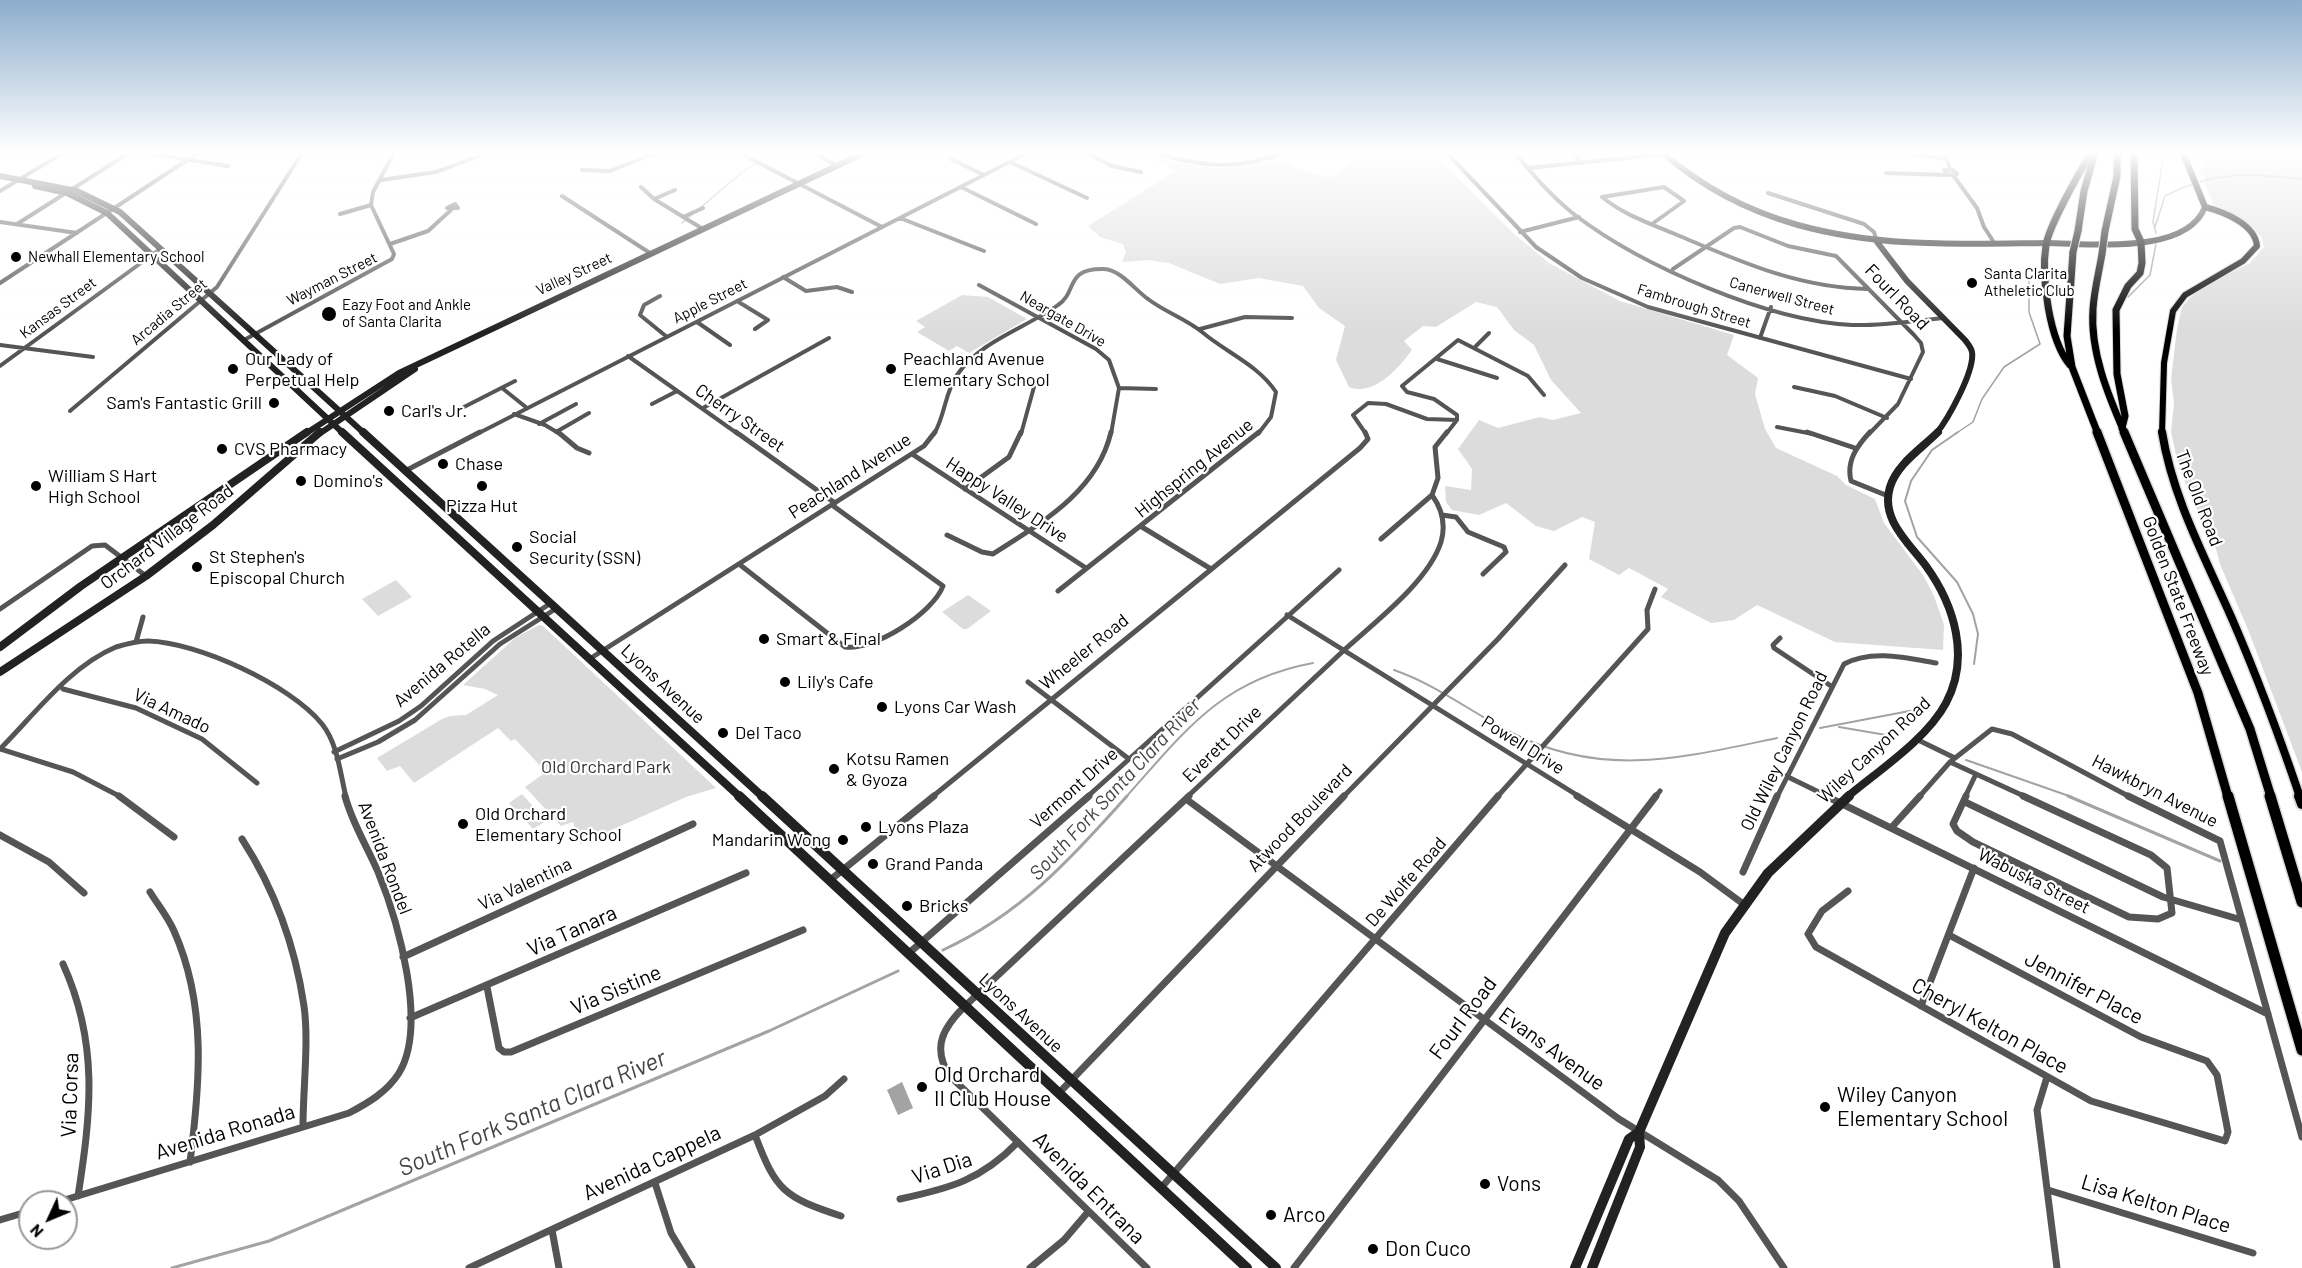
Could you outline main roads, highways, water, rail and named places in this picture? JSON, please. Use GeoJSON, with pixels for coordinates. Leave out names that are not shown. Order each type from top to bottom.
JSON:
{"type":"FeatureCollection","features":[{"type":"Feature","properties":{"kind":"highway"},"geometry":{"type":"LineString","coordinates":[[2061,212],[2046,243],[2046,292],[2060,353],[2072,367]]}},
{"type":"Feature","properties":{"kind":"highway","name":"Golden State Freeway"},"geometry":{"type":"LineString","coordinates":[[2082,212],[2073,252],[2067,336],[2072,367],[2198,693],[2302,1050]]}},
{"type":"Feature","properties":{"kind":"highway","name":"Golden State Freeway"},"geometry":{"type":"LineString","coordinates":[[2109,212],[2093,309],[2099,367],[2122,428],[2250,729],[2302,902]]}},
{"type":"Feature","properties":{"kind":"highway"},"geometry":{"type":"LineString","coordinates":[[2122,428],[2125,416],[2117,374],[2116,310],[2128,286],[2142,268],[2141,242],[2134,228],[2134,212]]}},
{"type":"Feature","properties":{"kind":"main road","name":"Lyons Avenue"},"geometry":{"type":"LineString","coordinates":[[106,212],[591,658],[1247,1268]]}},
{"type":"Feature","properties":{"kind":"main road","name":"Lyons Avenue"},"geometry":{"type":"LineString","coordinates":[[120,212],[554,606],[1276,1268]]}},
{"type":"Feature","properties":{"kind":"main road","name":"Valley Street"},"geometry":{"type":"LineString","coordinates":[[341,413],[426,361],[738,212]]}},
{"type":"Feature","properties":{"kind":"main road"},"geometry":{"type":"LineString","coordinates":[[1763,212],[1817,234],[1881,249]]}},
{"type":"Feature","properties":{"kind":"main road"},"geometry":{"type":"LineString","coordinates":[[1790,223],[1878,242],[1926,245],[2141,242],[2187,229],[2198,220],[2202,212]]}},
{"type":"Feature","properties":{"kind":"main road","name":"The Old Road"},"geometry":{"type":"LineString","coordinates":[[2222,212],[2244,225],[2254,237],[2257,246],[2252,255],[2191,290],[2174,309],[2161,398],[2162,439],[2183,506],[2270,711],[2302,804]]}},
{"type":"Feature","properties":{"kind":"main road"},"geometry":{"type":"LineString","coordinates":[[1878,242],[1881,249]]}},
{"type":"Feature","properties":{"kind":"main road","name":"Wiley Canyon Road"},"geometry":{"type":"LineString","coordinates":[[1593,1264],[1640,1147],[1639,1132],[1725,933],[1742,903],[1786,853],[1934,722],[1951,697],[1957,682],[1960,648],[1950,605],[1934,576],[1895,525],[1889,513],[1887,496],[1903,465],[1932,438],[1944,422],[1970,364],[1972,353],[1970,346],[1907,281],[1881,249]]}},
{"type":"Feature","properties":{"kind":"main road","name":"Orchard Village Road"},"geometry":{"type":"LineString","coordinates":[[0,672],[146,576],[213,525],[341,413]]}},
{"type":"Feature","properties":{"kind":"main road","name":"Orchard Village Road"},"geometry":{"type":"LineString","coordinates":[[0,647],[120,558],[331,421]]}},
{"type":"Feature","properties":{"kind":"main road"},"geometry":{"type":"LineString","coordinates":[[436,517],[451,513]]}},
{"type":"Feature","properties":{"kind":"main road","name":"Wiley Canyon Road"},"geometry":{"type":"LineString","coordinates":[[1575,1268],[1629,1139],[1639,1132]]}},
{"type":"Feature","properties":{"kind":"main road"},"geometry":{"type":"LineString","coordinates":[[1618,1163],[1630,1171]]}},
{"type":"Feature","properties":{"kind":"main road"},"geometry":{"type":"LineString","coordinates":[[1607,1187],[1621,1195]]}},
{"type":"Feature","properties":{"kind":"main road"},"geometry":{"type":"LineString","coordinates":[[1580,1253],[1593,1264]]}},
{"type":"Feature","properties":{"kind":"waterway","name":"South Fork Santa Clara River"},"geometry":{"type":"LineString","coordinates":[[2155,212],[2153,222],[2156,233]]}},
{"type":"Feature","properties":{"kind":"waterway"},"geometry":{"type":"LineString","coordinates":[[2155,227],[2160,212]]}},
{"type":"Feature","properties":{"kind":"waterway"},"geometry":{"type":"LineString","coordinates":[[682,223],[693,214]]}},
{"type":"Feature","properties":{"kind":"waterway","name":"South Fork Santa Clara River"},"geometry":{"type":"LineString","coordinates":[[2128,297],[2150,275],[2156,244]]}},
{"type":"Feature","properties":{"kind":"waterway"},"geometry":{"type":"LineString","coordinates":[[1958,432],[1973,422],[1982,399],[2004,367],[2040,344],[2029,312],[2029,278]]}},
{"type":"Feature","properties":{"kind":"waterway","name":"South Fork Santa Clara River"},"geometry":{"type":"LineString","coordinates":[[1958,432],[1932,450],[1911,481],[1905,501],[1917,537],[1957,582],[1973,614],[1978,634],[1974,664]]}},
{"type":"Feature","properties":{"kind":"waterway","name":"South Fork Santa Clara River"},"geometry":{"type":"LineString","coordinates":[[1126,797],[1187,730],[1229,695],[1281,671],[1313,663]]}},
{"type":"Feature","properties":{"kind":"waterway","name":"South Fork Santa Clara River"},"geometry":{"type":"LineString","coordinates":[[1394,670],[1439,691],[1510,732],[1544,747],[1577,756],[1610,760],[1642,760],[1708,752],[1777,738]]}},
{"type":"Feature","properties":{"kind":"waterway","name":"South Fork Santa Clara River"},"geometry":{"type":"LineString","coordinates":[[1820,728],[1920,709]]}},
{"type":"Feature","properties":{"kind":"waterway"},"geometry":{"type":"LineString","coordinates":[[1839,727],[1892,736]]}},
{"type":"Feature","properties":{"kind":"waterway"},"geometry":{"type":"LineString","coordinates":[[1966,760],[2072,797]]}},
{"type":"Feature","properties":{"kind":"waterway","name":"South Fork Santa Clara River"},"geometry":{"type":"LineString","coordinates":[[943,950],[971,936],[1021,902],[1065,863],[1127,796]]}},
{"type":"Feature","properties":{"kind":"waterway"},"geometry":{"type":"LineString","coordinates":[[2068,796],[2220,861]]}},
{"type":"Feature","properties":{"kind":"waterway","name":"South Fork Santa Clara River"},"geometry":{"type":"LineString","coordinates":[[172,1268],[269,1241],[769,1031],[898,971]]}},
{"type":"Feature","properties":{"kind":"place","name":"Newhall Elementary School"},"geometry":{"type":"Point","coordinates":[16,257]}},
{"type":"Feature","properties":{"kind":"place","name":"Santa Clarita Atheletic Club"},"geometry":{"type":"Point","coordinates":[1972,283]}},
{"type":"Feature","properties":{"kind":"place","name":"Eazy Foot and Ankle of Santa Clarita"},"geometry":{"type":"Point","coordinates":[329,314]}},
{"type":"Feature","properties":{"kind":"place","name":"Our Lady of Perpetual Help"},"geometry":{"type":"Point","coordinates":[233,369]}},
{"type":"Feature","properties":{"kind":"place","name":"Peachland Avenue Elementary School"},"geometry":{"type":"Point","coordinates":[891,369]}},
{"type":"Feature","properties":{"kind":"place","name":"Sam's Fantastic Grill"},"geometry":{"type":"Point","coordinates":[274,403]}},
{"type":"Feature","properties":{"kind":"place","name":"Carl's Jr."},"geometry":{"type":"Point","coordinates":[389,411]}},
{"type":"Feature","properties":{"kind":"place","name":"CVS Pharmacy"},"geometry":{"type":"Point","coordinates":[222,449]}},
{"type":"Feature","properties":{"kind":"place","name":"Chase"},"geometry":{"type":"Point","coordinates":[443,464]}},
{"type":"Feature","properties":{"kind":"place","name":"Domino's"},"geometry":{"type":"Point","coordinates":[301,481]}},
{"type":"Feature","properties":{"kind":"place","name":"William S Hart High School"},"geometry":{"type":"Point","coordinates":[36,486]}},
{"type":"Feature","properties":{"kind":"place","name":"Pizza Hut"},"geometry":{"type":"Point","coordinates":[482,486]}},
{"type":"Feature","properties":{"kind":"place","name":"Social Security (SSN)"},"geometry":{"type":"Point","coordinates":[517,547]}},
{"type":"Feature","properties":{"kind":"place","name":"St Stephen's Episcopal Church"},"geometry":{"type":"Point","coordinates":[197,567]}},
{"type":"Feature","properties":{"kind":"place","name":"Smart & Final"},"geometry":{"type":"Point","coordinates":[764,639]}},
{"type":"Feature","properties":{"kind":"place","name":"Lily's Cafe"},"geometry":{"type":"Point","coordinates":[785,682]}},
{"type":"Feature","properties":{"kind":"place","name":"Lyons Car Wash"},"geometry":{"type":"Point","coordinates":[882,707]}},
{"type":"Feature","properties":{"kind":"place","name":"Del Taco"},"geometry":{"type":"Point","coordinates":[723,733]}},
{"type":"Feature","properties":{"kind":"place","name":"Kotsu Ramen & Gyoza"},"geometry":{"type":"Point","coordinates":[834,769]}},
{"type":"Feature","properties":{"kind":"place","name":"Old Orchard Elementary School"},"geometry":{"type":"Point","coordinates":[463,824]}},
{"type":"Feature","properties":{"kind":"place","name":"Lyons Plaza"},"geometry":{"type":"Point","coordinates":[866,827]}},
{"type":"Feature","properties":{"kind":"place","name":"Mandarin Wong"},"geometry":{"type":"Point","coordinates":[843,840]}},
{"type":"Feature","properties":{"kind":"place","name":"Grand Panda"},"geometry":{"type":"Point","coordinates":[873,864]}},
{"type":"Feature","properties":{"kind":"place","name":"Bricks"},"geometry":{"type":"Point","coordinates":[907,906]}},
{"type":"Feature","properties":{"kind":"place","name":"Old Orchard II Club House"},"geometry":{"type":"Point","coordinates":[922,1087]}},
{"type":"Feature","properties":{"kind":"place","name":"Wiley Canyon Elementary School"},"geometry":{"type":"Point","coordinates":[1825,1107]}},
{"type":"Feature","properties":{"kind":"place","name":"Vons"},"geometry":{"type":"Point","coordinates":[1485,1184]}},
{"type":"Feature","properties":{"kind":"place","name":"Arco"},"geometry":{"type":"Point","coordinates":[1271,1215]}},
{"type":"Feature","properties":{"kind":"place","name":"Don Cuco"},"geometry":{"type":"Point","coordinates":[1373,1249]}},
{"type":"Feature","properties":{"kind":"park label","name":"Old Orchard Park"},"geometry":{"type":"Point","coordinates":[606,767]}}]}
